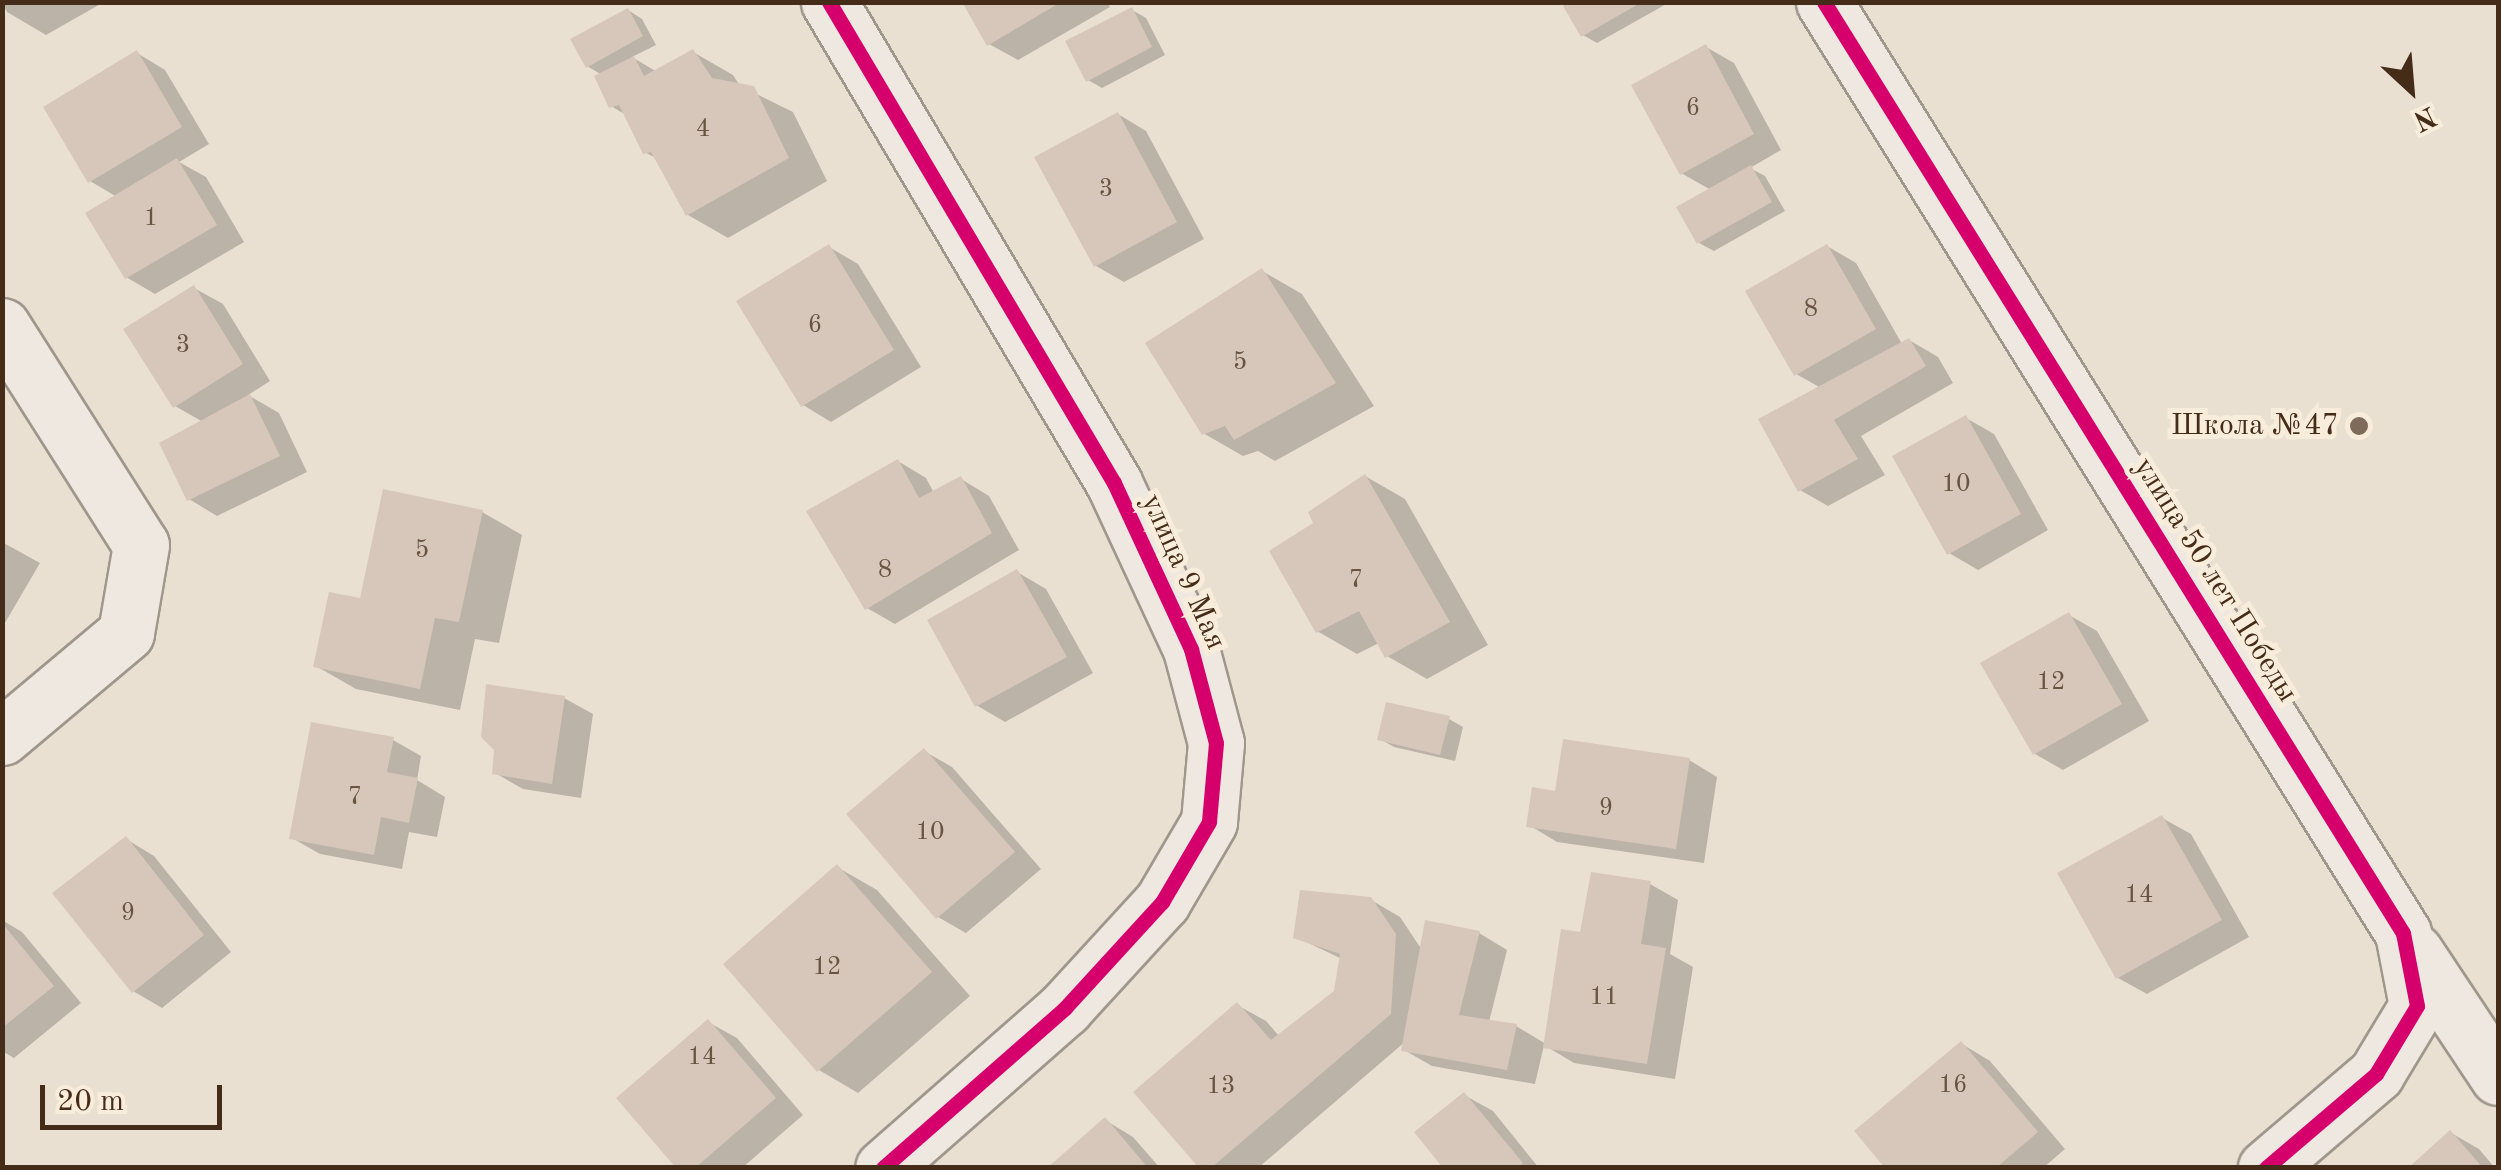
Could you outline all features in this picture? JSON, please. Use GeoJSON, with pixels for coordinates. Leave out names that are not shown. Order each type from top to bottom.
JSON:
{"type":"FeatureCollection","features":[{"type":"Feature","properties":{"kind":"street","name":"улица 9 Мая"},"geometry":{"type":"LineString","coordinates":[[828,2],[1114,482],[1191,649],[1216,743],[1208,822],[1162,902],[1065,1008],[883,1168]]}},
{"type":"Feature","properties":{"kind":"street","name":"улица 50 лет Победы"},"geometry":{"type":"LineString","coordinates":[[1824,2],[2402,933],[2498,1077]]}},
{"type":"Feature","properties":{"kind":"street"},"geometry":{"type":"LineString","coordinates":[[2,326],[141,544],[126,632],[2,737]]}},
{"type":"Feature","properties":{"kind":"street","name":"улица 50 лет Победы"},"geometry":{"type":"LineString","coordinates":[[2266,1168],[2376,1074],[2418,1006],[2402,933]]}},
{"type":"Feature","properties":{"kind":"building"},"geometry":{"type":"Polygon","coordinates":[[[962,2],[1061,2],[987,46],[962,2]]]}},
{"type":"Feature","properties":{"kind":"building"},"geometry":{"type":"Polygon","coordinates":[[[1569,2],[1642,2],[1581,37],[1563,6],[1569,2]]]}},
{"type":"Feature","properties":{"kind":"building"},"geometry":{"type":"Polygon","coordinates":[[[1132,7],[1152,47],[1086,82],[1065,41],[1132,7]]]}},
{"type":"Feature","properties":{"kind":"building"},"geometry":{"type":"Polygon","coordinates":[[[628,8],[643,36],[586,68],[570,39],[628,8]]]}},
{"type":"Feature","properties":{"kind":"building"},"geometry":{"type":"Polygon","coordinates":[[[1706,44],[1754,134],[1680,175],[1631,85],[1706,44]]]}},
{"type":"Feature","properties":{"kind":"building"},"geometry":{"type":"Polygon","coordinates":[[[693,49],[712,78],[754,86],[789,158],[686,216],[651,152],[643,154],[619,105],[609,108],[594,76],[634,56],[644,76],[693,49]]]}},
{"type":"Feature","properties":{"kind":"building"},"geometry":{"type":"Polygon","coordinates":[[[137,50],[182,127],[88,183],[43,107],[137,50]]]}},
{"type":"Feature","properties":{"kind":"building"},"geometry":{"type":"Polygon","coordinates":[[[1118,112],[1177,222],[1094,267],[1034,157],[1118,112]]]}},
{"type":"Feature","properties":{"kind":"building"},"geometry":{"type":"Polygon","coordinates":[[[177,158],[217,225],[125,279],[85,213],[177,158]]]}},
{"type":"Feature","properties":{"kind":"building"},"geometry":{"type":"Polygon","coordinates":[[[1751,165],[1772,202],[1697,244],[1676,207],[1751,165]]]}},
{"type":"Feature","properties":{"kind":"building"},"geometry":{"type":"Polygon","coordinates":[[[829,244],[894,350],[801,407],[736,301],[829,244]]]}},
{"type":"Feature","properties":{"kind":"building"},"geometry":{"type":"Polygon","coordinates":[[[1827,244],[1876,329],[1794,376],[1745,291],[1827,244]]]}},
{"type":"Feature","properties":{"kind":"building"},"geometry":{"type":"Polygon","coordinates":[[[1262,268],[1336,383],[1234,440],[1225,426],[1202,435],[1145,343],[1262,268]]]}},
{"type":"Feature","properties":{"kind":"building"},"geometry":{"type":"Polygon","coordinates":[[[194,285],[243,364],[173,408],[123,329],[194,285]]]}},
{"type":"Feature","properties":{"kind":"building"},"geometry":{"type":"Polygon","coordinates":[[[1909,338],[1926,366],[1834,420],[1858,459],[1798,492],[1758,419],[1909,338]]]}},
{"type":"Feature","properties":{"kind":"building"},"geometry":{"type":"Polygon","coordinates":[[[250,394],[280,456],[187,501],[159,443],[250,394]]]}},
{"type":"Feature","properties":{"kind":"building"},"geometry":{"type":"Polygon","coordinates":[[[1966,415],[2021,514],[1947,555],[1892,456],[1966,415]]]}},
{"type":"Feature","properties":{"kind":"building"},"geometry":{"type":"Polygon","coordinates":[[[898,459],[919,498],[961,476],[992,533],[865,610],[806,511],[898,459]]]}},
{"type":"Feature","properties":{"kind":"building"},"geometry":{"type":"Polygon","coordinates":[[[1365,474],[1450,622],[1385,658],[1359,611],[1316,633],[1269,551],[1313,523],[1308,512],[1365,474]]]}},
{"type":"Feature","properties":{"kind":"building"},"geometry":{"type":"Polygon","coordinates":[[[383,489],[483,510],[459,622],[435,618],[420,689],[313,667],[329,592],[360,598],[383,489]]]}},
{"type":"Feature","properties":{"kind":"building"},"geometry":{"type":"Polygon","coordinates":[[[1017,569],[1067,657],[975,707],[927,620],[1017,569]]]}},
{"type":"Feature","properties":{"kind":"building"},"geometry":{"type":"Polygon","coordinates":[[[2069,612],[2122,704],[2033,755],[1980,663],[2069,612]]]}},
{"type":"Feature","properties":{"kind":"building"},"geometry":{"type":"Polygon","coordinates":[[[486,684],[565,696],[552,784],[492,774],[494,750],[481,737],[486,684]]]}},
{"type":"Feature","properties":{"kind":"building"},"geometry":{"type":"Polygon","coordinates":[[[1386,702],[1450,716],[1440,755],[1377,740],[1386,702]]]}},
{"type":"Feature","properties":{"kind":"building"},"geometry":{"type":"Polygon","coordinates":[[[311,722],[394,737],[387,772],[418,778],[409,823],[381,817],[374,855],[289,839],[311,722]]]}},
{"type":"Feature","properties":{"kind":"building"},"geometry":{"type":"Polygon","coordinates":[[[1563,739],[1690,758],[1676,849],[1526,827],[1532,787],[1555,791],[1563,739]]]}},
{"type":"Feature","properties":{"kind":"building"},"geometry":{"type":"Polygon","coordinates":[[[924,748],[1015,852],[936,919],[846,814],[924,748]]]}},
{"type":"Feature","properties":{"kind":"building"},"geometry":{"type":"Polygon","coordinates":[[[2162,815],[2222,920],[2116,979],[2057,873],[2162,815]]]}},
{"type":"Feature","properties":{"kind":"building"},"geometry":{"type":"Polygon","coordinates":[[[126,836],[204,935],[132,993],[52,893],[126,836]]]}},
{"type":"Feature","properties":{"kind":"building"},"geometry":{"type":"Polygon","coordinates":[[[837,864],[932,972],[817,1072],[723,964],[837,864]]]}},
{"type":"Feature","properties":{"kind":"building"},"geometry":{"type":"Polygon","coordinates":[[[1591,872],[1651,881],[1641,944],[1666,948],[1647,1064],[1543,1048],[1561,929],[1580,932],[1591,872]]]}},
{"type":"Feature","properties":{"kind":"building"},"geometry":{"type":"Polygon","coordinates":[[[1300,890],[1371,897],[1396,934],[1391,1014],[1211,1168],[1199,1168],[1133,1092],[1237,1002],[1271,1040],[1334,991],[1340,954],[1293,938],[1300,890]]]}},
{"type":"Feature","properties":{"kind":"building"},"geometry":{"type":"Polygon","coordinates":[[[1425,920],[1480,931],[1459,1015],[1517,1024],[1507,1070],[1401,1051],[1425,920]]]}},
{"type":"Feature","properties":{"kind":"building"},"geometry":{"type":"Polygon","coordinates":[[[2,923],[54,986],[2,1028],[2,923]]]}},
{"type":"Feature","properties":{"kind":"building"},"geometry":{"type":"Polygon","coordinates":[[[708,1019],[776,1098],[695,1168],[676,1168],[616,1098],[708,1019]]]}},
{"type":"Feature","properties":{"kind":"building"},"geometry":{"type":"Polygon","coordinates":[[[1961,1041],[2038,1132],[1996,1168],[1885,1168],[1854,1131],[1961,1041]]]}},
{"type":"Feature","properties":{"kind":"building"},"geometry":{"type":"Polygon","coordinates":[[[1464,1092],[1523,1163],[1518,1168],[1443,1168],[1414,1132],[1464,1092]]]}},
{"type":"Feature","properties":{"kind":"building"},"geometry":{"type":"Polygon","coordinates":[[[1105,1117],[1148,1168],[1047,1168],[1105,1117]]]}},
{"type":"Feature","properties":{"kind":"building"},"geometry":{"type":"Polygon","coordinates":[[[2450,1130],[2483,1168],[2408,1168],[2450,1130]]]}},
{"type":"Feature","properties":{"kind":"cycle path"},"geometry":{"type":"LineString","coordinates":[[829,2],[1114,483],[1191,649],[1216,743],[1209,822],[1162,902],[1065,1008],[883,1168]]}},
{"type":"Feature","properties":{"kind":"cycle path"},"geometry":{"type":"LineString","coordinates":[[1824,2],[2403,933],[2417,1006],[2376,1074],[2266,1168]]}},
{"type":"Feature","properties":{"kind":"place","name":"Школа №47"},"geometry":{"type":"Point","coordinates":[2359,426]}}]}
